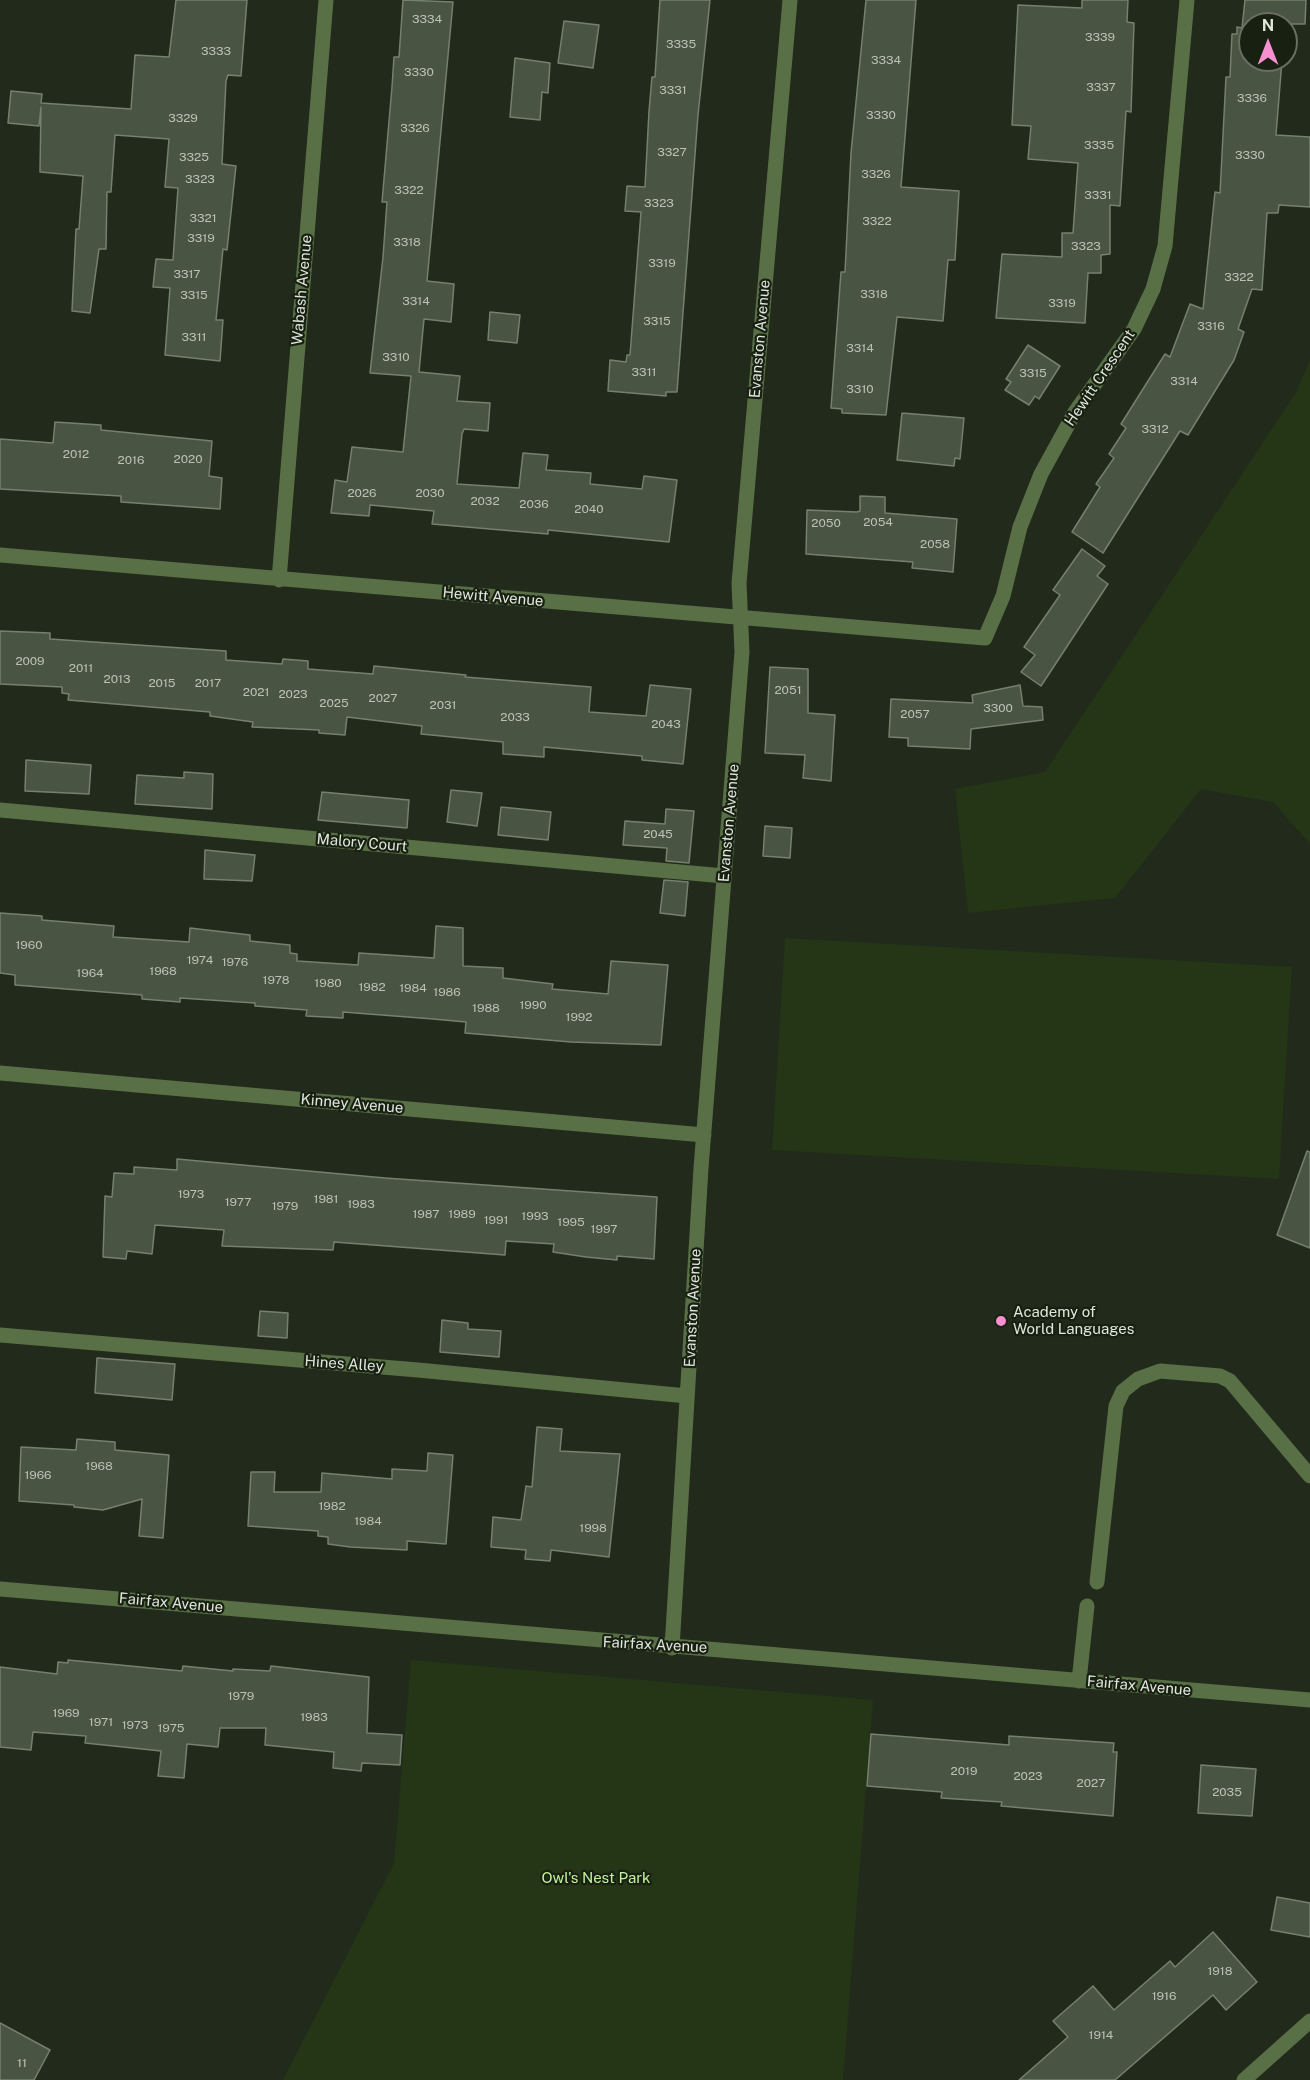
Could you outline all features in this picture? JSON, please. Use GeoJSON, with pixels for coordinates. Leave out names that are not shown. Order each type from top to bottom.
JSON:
{"type":"FeatureCollection","features":[{"type":"Feature","properties":{"kind":"street","name":"Wabash Avenue"},"geometry":{"type":"LineString","coordinates":[[279,580],[326,0]]}},
{"type":"Feature","properties":{"kind":"street","name":"Evanston Avenue"},"geometry":{"type":"LineString","coordinates":[[672,1648],[704,1135],[742,652],[739,583],[790,0]]}},
{"type":"Feature","properties":{"kind":"street","name":"Hewitt Crescent"},"geometry":{"type":"LineString","coordinates":[[985,638],[1003,596],[1020,527],[1041,474],[1075,412],[1134,329],[1153,289],[1165,246],[1187,0]]}},
{"type":"Feature","properties":{"kind":"street","name":"Hewitt Avenue"},"geometry":{"type":"LineString","coordinates":[[0,555],[985,638]]}},
{"type":"Feature","properties":{"kind":"street","name":"Malory Court"},"geometry":{"type":"LineString","coordinates":[[0,810],[724,876]]}},
{"type":"Feature","properties":{"kind":"street","name":"Kinney Avenue"},"geometry":{"type":"LineString","coordinates":[[0,1073],[704,1135]]}},
{"type":"Feature","properties":{"kind":"street","name":"Hines Alley"},"geometry":{"type":"LineString","coordinates":[[0,1335],[418,1370],[687,1396]]}},
{"type":"Feature","properties":{"kind":"street"},"geometry":{"type":"LineString","coordinates":[[1097,1582],[1116,1406],[1122,1390],[1138,1379],[1160,1371],[1220,1376],[1230,1381],[1310,1476]]}},
{"type":"Feature","properties":{"kind":"street","name":"Fairfax Avenue"},"geometry":{"type":"LineString","coordinates":[[0,1589],[672,1648],[721,1648],[1310,1700]]}},
{"type":"Feature","properties":{"kind":"street"},"geometry":{"type":"LineString","coordinates":[[1079,1681],[1088,1606]]}},
{"type":"Feature","properties":{"kind":"street"},"geometry":{"type":"LineString","coordinates":[[1244,2080],[1310,2021]]}},
{"type":"Feature","properties":{"kind":"green space"},"geometry":{"type":"Polygon","coordinates":[[[1310,360],[1310,844],[1273,802],[1201,789],[1115,898],[968,913],[955,789],[1045,772],[1295,394],[1310,360]]]}},
{"type":"Feature","properties":{"kind":"green space"},"geometry":{"type":"Polygon","coordinates":[[[785,938],[1292,967],[1279,1179],[772,1150],[785,938]]]}},
{"type":"Feature","properties":{"kind":"green space","name":"Owl's Nest Park"},"geometry":{"type":"Polygon","coordinates":[[[411,1660],[873,1700],[843,2080],[283,2080],[394,1863],[411,1660]]]}},
{"type":"Feature","properties":{"kind":"building"},"geometry":{"type":"Polygon","coordinates":[[[176,0],[247,0],[241,76],[228,75],[226,81],[222,164],[236,166],[227,250],[223,249],[216,320],[223,320],[220,361],[165,355],[170,288],[153,287],[156,259],[173,260],[178,188],[165,187],[169,139],[115,135],[111,192],[107,192],[106,249],[99,249],[90,313],[72,311],[76,229],[79,229],[83,176],[40,172],[41,107],[39,126],[8,123],[11,91],[42,94],[41,103],[131,109],[135,55],[169,57],[176,0]]]}},
{"type":"Feature","properties":{"kind":"building"},"geometry":{"type":"Polygon","coordinates":[[[403,0],[453,2],[427,281],[454,284],[451,322],[424,319],[419,372],[460,376],[457,401],[490,403],[488,431],[464,429],[457,484],[519,488],[523,453],[548,455],[546,470],[591,473],[590,484],[642,489],[644,476],[677,480],[669,542],[548,530],[548,534],[432,524],[434,511],[370,505],[369,516],[331,513],[335,480],[347,482],[352,447],[403,452],[411,376],[370,373],[383,257],[387,202],[382,202],[394,57],[399,57],[403,0]]]}},
{"type":"Feature","properties":{"kind":"building"},"geometry":{"type":"Polygon","coordinates":[[[660,0],[710,0],[698,115],[677,392],[666,392],[666,396],[608,391],[610,360],[626,362],[627,355],[630,355],[641,212],[625,211],[627,186],[645,187],[649,111],[652,77],[655,77],[660,0]]]}},
{"type":"Feature","properties":{"kind":"building"},"geometry":{"type":"Polygon","coordinates":[[[866,0],[916,0],[901,187],[959,191],[955,260],[948,260],[943,321],[897,317],[886,415],[842,413],[842,409],[831,408],[841,272],[845,272],[851,153],[866,0]]]}},
{"type":"Feature","properties":{"kind":"building"},"geometry":{"type":"Polygon","coordinates":[[[1082,0],[1128,0],[1127,22],[1134,23],[1131,112],[1126,111],[1120,206],[1110,205],[1110,254],[1101,255],[1101,273],[1088,273],[1085,323],[996,318],[1002,254],[1062,257],[1062,233],[1073,233],[1078,163],[1028,159],[1031,126],[1012,125],[1018,5],[1082,8],[1082,0]]]}},
{"type":"Feature","properties":{"kind":"building"},"geometry":{"type":"Polygon","coordinates":[[[1245,0],[1306,0],[1305,24],[1298,24],[1298,12],[1244,12],[1245,0]]]}},
{"type":"Feature","properties":{"kind":"building"},"geometry":{"type":"Polygon","coordinates":[[[564,21],[599,25],[593,68],[558,63],[564,21]]]}},
{"type":"Feature","properties":{"kind":"building"},"geometry":{"type":"Polygon","coordinates":[[[1237,27],[1238,72],[1281,72],[1276,135],[1310,137],[1310,207],[1279,205],[1278,213],[1267,213],[1262,290],[1252,289],[1238,329],[1244,332],[1234,360],[1188,435],[1180,431],[1103,553],[1072,532],[1100,487],[1096,484],[1114,458],[1109,454],[1126,428],[1121,424],[1165,354],[1170,357],[1190,304],[1203,309],[1215,192],[1220,193],[1226,77],[1230,77],[1232,34],[1237,34],[1237,27]]]}},
{"type":"Feature","properties":{"kind":"building"},"geometry":{"type":"Polygon","coordinates":[[[515,58],[550,63],[548,93],[542,92],[540,120],[510,117],[515,58]]]}},
{"type":"Feature","properties":{"kind":"building"},"geometry":{"type":"Polygon","coordinates":[[[490,312],[520,315],[517,343],[488,340],[490,312]]]}},
{"type":"Feature","properties":{"kind":"building"},"geometry":{"type":"Polygon","coordinates":[[[1028,345],[1060,366],[1039,399],[1035,396],[1029,405],[1005,390],[1011,382],[1006,379],[1028,345]]]}},
{"type":"Feature","properties":{"kind":"building"},"geometry":{"type":"Polygon","coordinates":[[[902,413],[964,418],[960,459],[955,458],[954,466],[897,460],[902,413]]]}},
{"type":"Feature","properties":{"kind":"building"},"geometry":{"type":"Polygon","coordinates":[[[55,422],[101,425],[101,430],[212,441],[209,476],[222,478],[220,509],[121,502],[121,496],[0,489],[0,439],[53,443],[55,422]]]}},
{"type":"Feature","properties":{"kind":"building"},"geometry":{"type":"Polygon","coordinates":[[[860,496],[885,497],[885,513],[957,519],[953,572],[912,568],[913,562],[806,554],[807,510],[857,512],[860,511],[860,496]]]}},
{"type":"Feature","properties":{"kind":"building"},"geometry":{"type":"Polygon","coordinates":[[[1082,549],[1105,566],[1097,576],[1108,584],[1041,686],[1021,672],[1035,655],[1024,647],[1060,595],[1053,590],[1082,549]]]}},
{"type":"Feature","properties":{"kind":"building"},"geometry":{"type":"Polygon","coordinates":[[[0,631],[50,633],[50,639],[226,651],[226,660],[282,664],[283,659],[308,661],[308,669],[373,674],[374,666],[466,675],[465,677],[591,687],[589,712],[646,716],[650,685],[691,689],[683,764],[642,760],[642,756],[544,747],[544,757],[503,754],[503,742],[421,734],[422,726],[347,717],[345,735],[319,733],[319,730],[252,727],[253,722],[210,716],[210,712],[68,700],[69,694],[62,693],[62,687],[0,684],[0,631]]]}},
{"type":"Feature","properties":{"kind":"building"},"geometry":{"type":"Polygon","coordinates":[[[770,667],[808,669],[808,713],[835,715],[831,781],[803,778],[805,755],[765,753],[770,667]]]}},
{"type":"Feature","properties":{"kind":"building"},"geometry":{"type":"Polygon","coordinates":[[[1020,685],[1023,706],[1042,707],[1043,720],[971,729],[970,749],[908,746],[908,738],[889,737],[891,699],[973,703],[972,695],[1020,685]]]}},
{"type":"Feature","properties":{"kind":"building"},"geometry":{"type":"Polygon","coordinates":[[[26,760],[91,765],[89,794],[25,791],[26,760]]]}},
{"type":"Feature","properties":{"kind":"building"},"geometry":{"type":"Polygon","coordinates":[[[184,772],[213,774],[212,809],[135,804],[137,775],[184,778],[184,772]]]}},
{"type":"Feature","properties":{"kind":"building"},"geometry":{"type":"Polygon","coordinates":[[[451,790],[482,793],[477,826],[447,822],[451,790]]]}},
{"type":"Feature","properties":{"kind":"building"},"geometry":{"type":"Polygon","coordinates":[[[322,792],[409,800],[407,828],[318,820],[322,792]]]}},
{"type":"Feature","properties":{"kind":"building"},"geometry":{"type":"Polygon","coordinates":[[[501,807],[551,812],[548,840],[498,835],[501,807]]]}},
{"type":"Feature","properties":{"kind":"building"},"geometry":{"type":"Polygon","coordinates":[[[666,809],[694,811],[689,863],[666,861],[667,848],[623,845],[625,821],[665,824],[666,809]]]}},
{"type":"Feature","properties":{"kind":"building"},"geometry":{"type":"Polygon","coordinates":[[[765,826],[792,828],[790,858],[763,856],[765,826]]]}},
{"type":"Feature","properties":{"kind":"building"},"geometry":{"type":"Polygon","coordinates":[[[205,850],[255,855],[252,881],[204,879],[205,850]]]}},
{"type":"Feature","properties":{"kind":"building"},"geometry":{"type":"Polygon","coordinates":[[[664,880],[688,882],[685,916],[660,913],[664,880]]]}},
{"type":"Feature","properties":{"kind":"building"},"geometry":{"type":"Polygon","coordinates":[[[0,913],[42,916],[42,920],[114,926],[113,937],[189,942],[190,928],[250,935],[250,941],[290,945],[290,953],[297,954],[297,961],[358,965],[359,953],[434,958],[436,926],[463,928],[463,966],[503,968],[503,978],[553,984],[552,989],[608,994],[611,961],[668,965],[661,1045],[571,1042],[465,1033],[466,1022],[343,1012],[343,1018],[306,1016],[307,1010],[255,1006],[255,1003],[180,998],[180,1002],[142,999],[142,995],[15,985],[15,975],[0,973],[0,913]]]}},
{"type":"Feature","properties":{"kind":"building"},"geometry":{"type":"Polygon","coordinates":[[[1307,1151],[1310,1152],[1310,1248],[1277,1235],[1307,1151]]]}},
{"type":"Feature","properties":{"kind":"building"},"geometry":{"type":"Polygon","coordinates":[[[177,1159],[385,1178],[657,1197],[654,1259],[617,1256],[617,1260],[586,1257],[553,1252],[554,1244],[506,1241],[505,1255],[334,1242],[333,1250],[222,1246],[224,1230],[155,1225],[152,1254],[127,1251],[126,1259],[103,1257],[105,1196],[112,1197],[114,1173],[134,1174],[134,1167],[177,1170],[177,1159]]]}},
{"type":"Feature","properties":{"kind":"building"},"geometry":{"type":"Polygon","coordinates":[[[260,1311],[288,1313],[287,1338],[258,1336],[260,1311]]]}},
{"type":"Feature","properties":{"kind":"building"},"geometry":{"type":"Polygon","coordinates":[[[442,1320],[468,1323],[468,1329],[501,1331],[499,1357],[440,1352],[442,1320]]]}},
{"type":"Feature","properties":{"kind":"building"},"geometry":{"type":"Polygon","coordinates":[[[97,1358],[175,1364],[172,1400],[95,1393],[97,1358]]]}},
{"type":"Feature","properties":{"kind":"building"},"geometry":{"type":"Polygon","coordinates":[[[537,1427],[562,1429],[560,1451],[620,1454],[609,1557],[551,1550],[550,1561],[525,1559],[526,1550],[491,1547],[493,1517],[521,1520],[526,1486],[532,1487],[537,1427]]]}},
{"type":"Feature","properties":{"kind":"building"},"geometry":{"type":"Polygon","coordinates":[[[77,1439],[115,1442],[115,1450],[169,1455],[163,1538],[139,1536],[142,1499],[103,1510],[74,1507],[74,1505],[19,1501],[21,1447],[76,1450],[77,1439]]]}},
{"type":"Feature","properties":{"kind":"building"},"geometry":{"type":"Polygon","coordinates":[[[428,1453],[453,1455],[446,1544],[407,1541],[407,1550],[350,1547],[328,1544],[328,1537],[318,1536],[318,1531],[248,1526],[251,1472],[275,1472],[274,1492],[321,1492],[322,1473],[392,1479],[392,1469],[427,1471],[428,1453]]]}},
{"type":"Feature","properties":{"kind":"building"},"geometry":{"type":"Polygon","coordinates":[[[68,1660],[182,1671],[183,1666],[233,1671],[233,1669],[270,1671],[271,1666],[369,1677],[367,1733],[402,1735],[400,1765],[362,1763],[361,1771],[333,1768],[334,1752],[265,1745],[266,1728],[220,1728],[218,1747],[187,1744],[184,1778],[158,1776],[161,1751],[85,1743],[86,1736],[33,1732],[31,1750],[0,1747],[0,1667],[57,1674],[58,1662],[68,1663],[68,1660]]]}},
{"type":"Feature","properties":{"kind":"building"},"geometry":{"type":"Polygon","coordinates":[[[871,1734],[1009,1745],[1009,1736],[1114,1743],[1113,1752],[1117,1752],[1113,1816],[1001,1806],[1002,1802],[941,1798],[942,1792],[867,1786],[871,1734]]]}},
{"type":"Feature","properties":{"kind":"building"},"geometry":{"type":"Polygon","coordinates":[[[1201,1765],[1256,1769],[1252,1816],[1198,1813],[1201,1765]]]}},
{"type":"Feature","properties":{"kind":"building"},"geometry":{"type":"Polygon","coordinates":[[[1277,1897],[1310,1903],[1310,1937],[1271,1930],[1277,1897]]]}},
{"type":"Feature","properties":{"kind":"building"},"geometry":{"type":"Polygon","coordinates":[[[1213,1932],[1257,1982],[1226,2010],[1213,1995],[1115,2080],[1019,2080],[1068,2037],[1053,2021],[1093,1986],[1114,2010],[1170,1961],[1175,1967],[1213,1932]]]}},
{"type":"Feature","properties":{"kind":"building"},"geometry":{"type":"Polygon","coordinates":[[[0,2023],[50,2050],[34,2080],[0,2080],[0,2023]]]}},
{"type":"Feature","properties":{"kind":"place","name":"Academy of World Languages"},"geometry":{"type":"Point","coordinates":[1001,1321]}}]}
